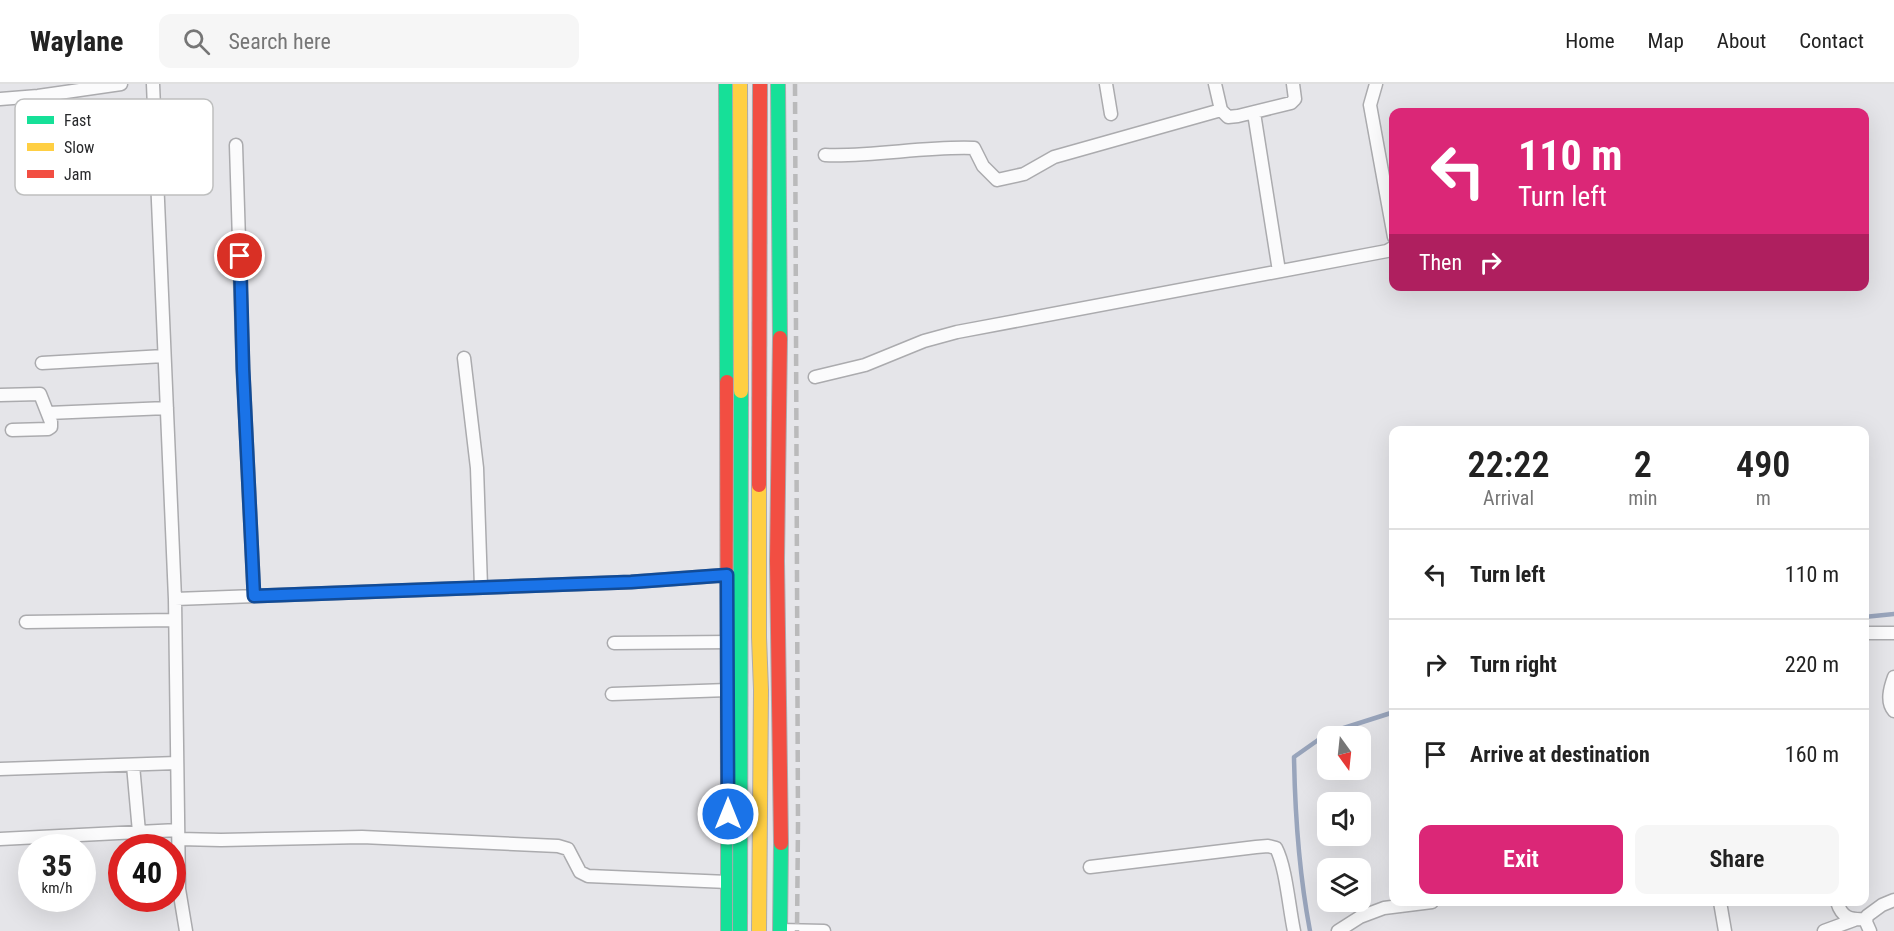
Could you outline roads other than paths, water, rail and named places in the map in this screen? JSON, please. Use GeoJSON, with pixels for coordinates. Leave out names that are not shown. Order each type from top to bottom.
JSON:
{"type":"FeatureCollection","features":[{"type":"Feature","properties":{"kind":"main road"},"geometry":{"type":"LineString","coordinates":[[726,84],[728,931]]}},
{"type":"Feature","properties":{"kind":"main road"},"geometry":{"type":"LineString","coordinates":[[740,84],[742,606],[740,931]]}},
{"type":"Feature","properties":{"kind":"main road"},"geometry":{"type":"LineString","coordinates":[[759,931],[760,84]]}},
{"type":"Feature","properties":{"kind":"main road"},"geometry":{"type":"LineString","coordinates":[[778,84],[780,358],[777,561],[782,878],[780,930]]}},
{"type":"Feature","properties":{"kind":"street"},"geometry":{"type":"LineString","coordinates":[[0,99],[121,84]]}},
{"type":"Feature","properties":{"kind":"street"},"geometry":{"type":"LineString","coordinates":[[153,84],[154,99]]}},
{"type":"Feature","properties":{"kind":"street"},"geometry":{"type":"LineString","coordinates":[[1106,84],[1111,114]]}},
{"type":"Feature","properties":{"kind":"street"},"geometry":{"type":"LineString","coordinates":[[1215,84],[1221,110],[1224,114],[1233,117],[1291,104],[1295,99],[1293,84]]}},
{"type":"Feature","properties":{"kind":"street"},"geometry":{"type":"LineString","coordinates":[[1376,84],[1370,105],[1389,210]]}},
{"type":"Feature","properties":{"kind":"street"},"geometry":{"type":"LineString","coordinates":[[825,155],[868,154],[945,147],[974,148],[983,166],[997,180],[1024,174],[1054,157],[1221,110]]}},
{"type":"Feature","properties":{"kind":"street"},"geometry":{"type":"LineString","coordinates":[[1254,113],[1279,271]]}},
{"type":"Feature","properties":{"kind":"street"},"geometry":{"type":"LineString","coordinates":[[236,145],[254,596]]}},
{"type":"Feature","properties":{"kind":"street"},"geometry":{"type":"LineString","coordinates":[[158,195],[175,599],[178,834]]}},
{"type":"Feature","properties":{"kind":"street"},"geometry":{"type":"LineString","coordinates":[[815,377],[872,363],[924,341],[957,332],[1389,249]]}},
{"type":"Feature","properties":{"kind":"street"},"geometry":{"type":"LineString","coordinates":[[42,363],[165,356]]}},
{"type":"Feature","properties":{"kind":"street"},"geometry":{"type":"LineString","coordinates":[[464,358],[476,458],[481,588]]}},
{"type":"Feature","properties":{"kind":"street"},"geometry":{"type":"LineString","coordinates":[[0,395],[38,393],[42,396],[48,413],[50,428],[12,430]]}},
{"type":"Feature","properties":{"kind":"street"},"geometry":{"type":"LineString","coordinates":[[48,413],[167,408]]}},
{"type":"Feature","properties":{"kind":"street"},"geometry":{"type":"LineString","coordinates":[[175,599],[631,582],[727,575]]}},
{"type":"Feature","properties":{"kind":"street"},"geometry":{"type":"LineString","coordinates":[[26,622],[175,621]]}},
{"type":"Feature","properties":{"kind":"street"},"geometry":{"type":"LineString","coordinates":[[1869,633],[1894,633]]}},
{"type":"Feature","properties":{"kind":"street"},"geometry":{"type":"LineString","coordinates":[[614,643],[778,641]]}},
{"type":"Feature","properties":{"kind":"street"},"geometry":{"type":"LineString","coordinates":[[1894,677],[1889,701],[1894,711]]}},
{"type":"Feature","properties":{"kind":"street"},"geometry":{"type":"LineString","coordinates":[[612,694],[728,690]]}},
{"type":"Feature","properties":{"kind":"street"},"geometry":{"type":"LineString","coordinates":[[0,769],[177,763]]}},
{"type":"Feature","properties":{"kind":"street"},"geometry":{"type":"LineString","coordinates":[[133,765],[139,832]]}},
{"type":"Feature","properties":{"kind":"street"},"geometry":{"type":"LineString","coordinates":[[0,839],[139,832],[165,834]]}},
{"type":"Feature","properties":{"kind":"street"},"geometry":{"type":"LineString","coordinates":[[186,836],[221,840],[362,837],[558,846],[568,849],[580,872],[588,876],[728,882]]}},
{"type":"Feature","properties":{"kind":"street"},"geometry":{"type":"LineString","coordinates":[[568,849],[578,840]]}},
{"type":"Feature","properties":{"kind":"street"},"geometry":{"type":"LineString","coordinates":[[1090,867],[1256,847],[1276,848],[1294,931]]}},
{"type":"Feature","properties":{"kind":"street"},"geometry":{"type":"LineString","coordinates":[[1824,931],[1863,923],[1869,913],[1882,904],[1894,900]]}},
{"type":"Feature","properties":{"kind":"street"},"geometry":{"type":"LineString","coordinates":[[1338,931],[1360,917],[1384,908],[1400,906]]}},
{"type":"Feature","properties":{"kind":"street"},"geometry":{"type":"LineString","coordinates":[[1721,906],[1725,931]]}},
{"type":"Feature","properties":{"kind":"street"},"geometry":{"type":"LineString","coordinates":[[1839,906],[1845,917],[1863,923]]}},
{"type":"Feature","properties":{"kind":"street"},"geometry":{"type":"LineString","coordinates":[[183,912],[186,931]]}},
{"type":"Feature","properties":{"kind":"street"},"geometry":{"type":"LineString","coordinates":[[780,930],[824,931]]}},
{"type":"Feature","properties":{"kind":"waterway"},"geometry":{"type":"LineString","coordinates":[[1869,616],[1894,614]]}},
{"type":"Feature","properties":{"kind":"waterway"},"geometry":{"type":"LineString","coordinates":[[1310,931],[1298,844],[1294,757],[1328,733],[1389,714]]}},
{"type":"Feature","properties":{"kind":"railway"},"geometry":{"type":"LineString","coordinates":[[795,84],[797,931]]}}]}
